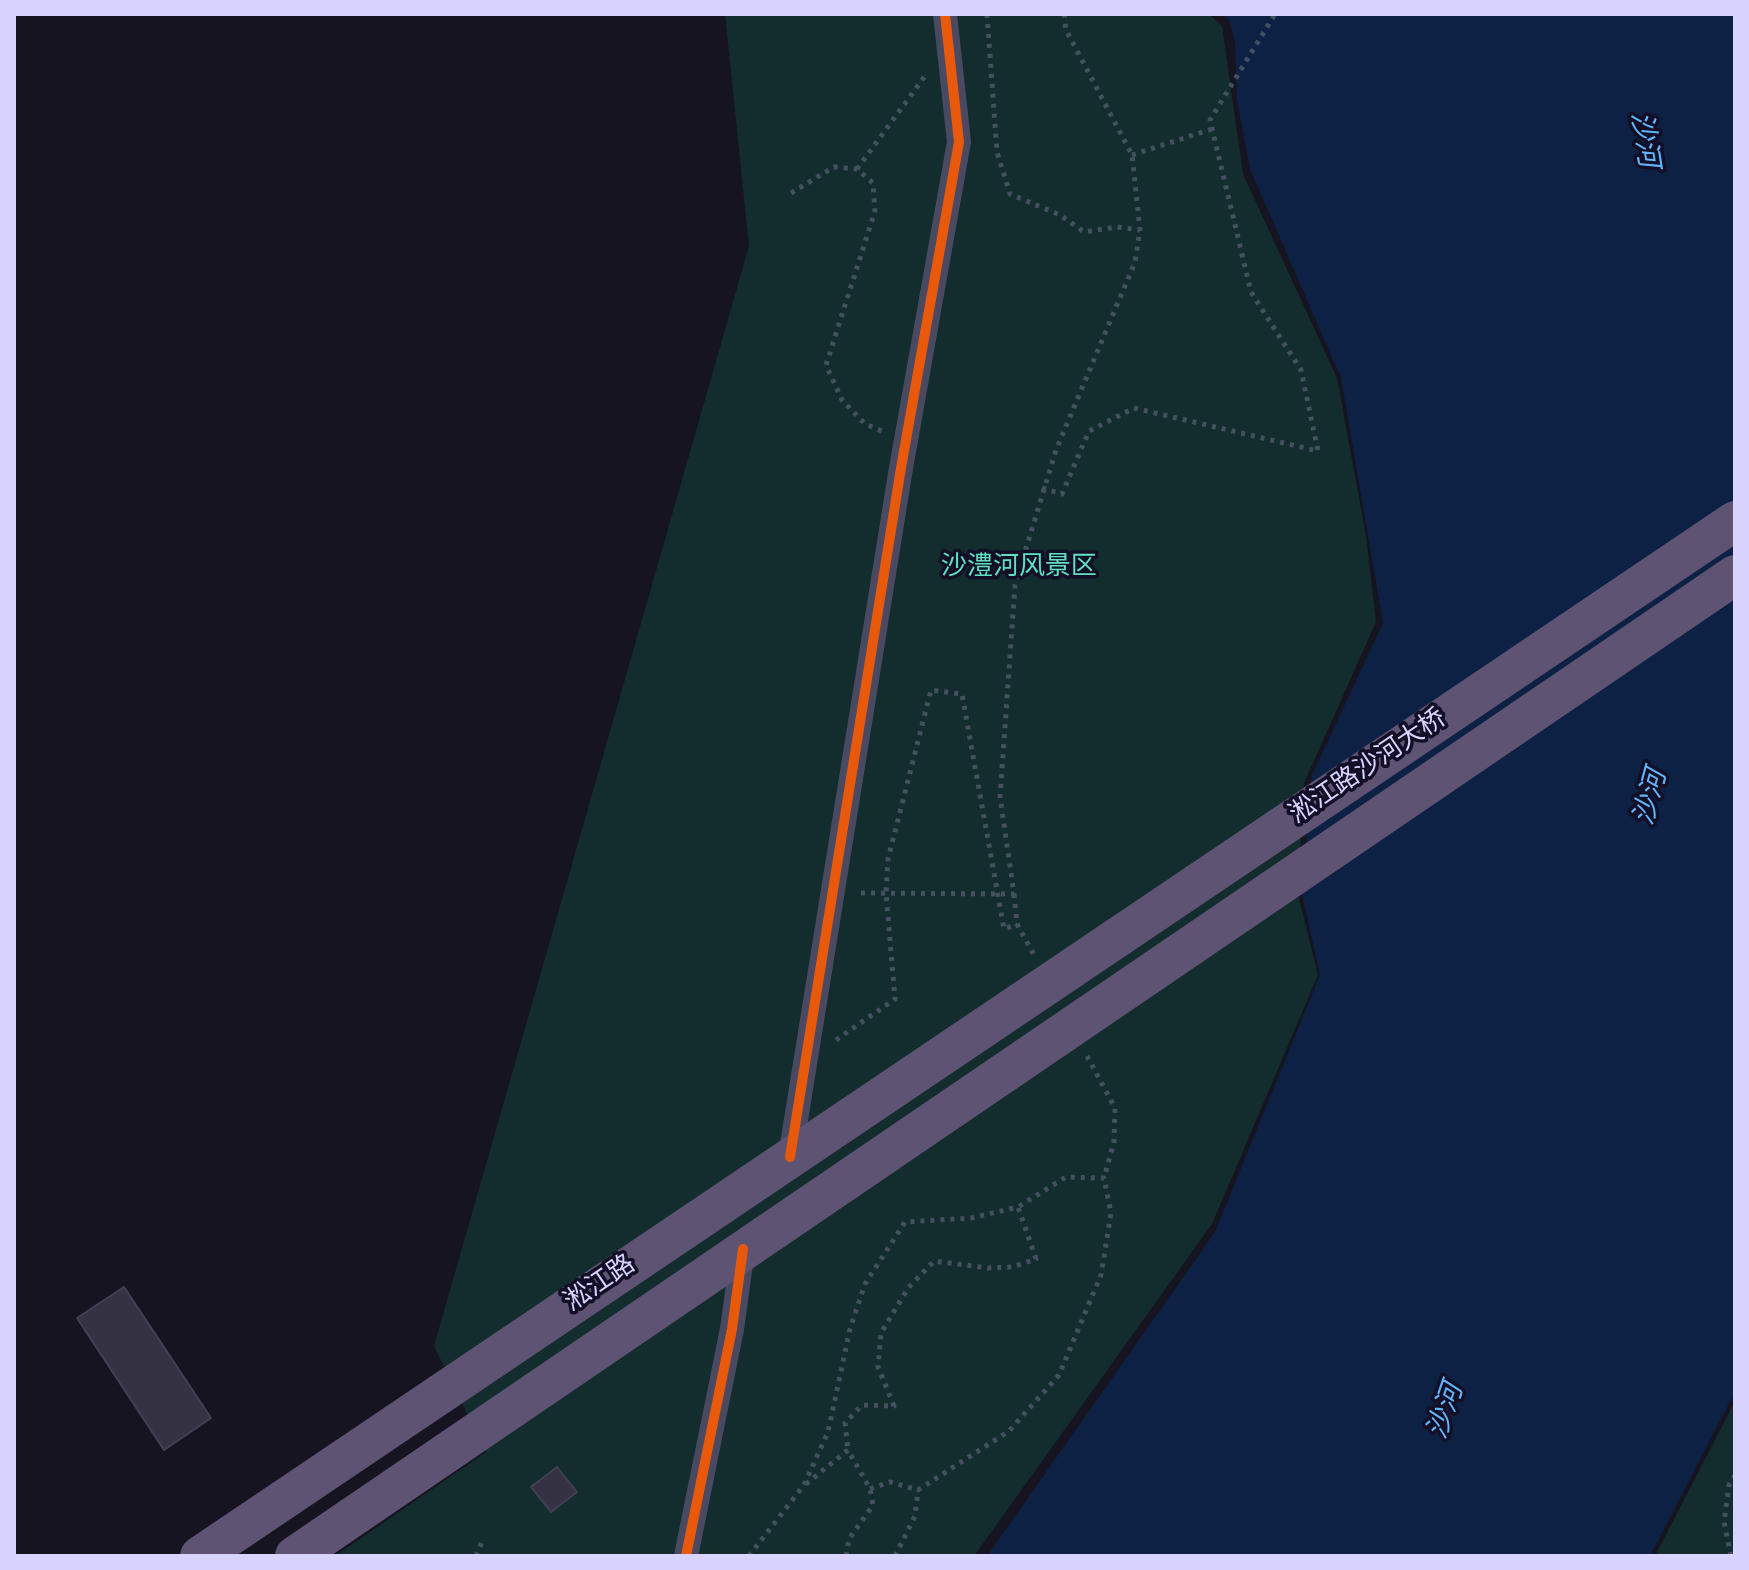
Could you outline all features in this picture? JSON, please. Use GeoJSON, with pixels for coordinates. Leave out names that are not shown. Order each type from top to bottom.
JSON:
{"type":"FeatureCollection","features":[{"type":"Feature","properties":{"kind":"main road","name":"淞江路沙河大桥"},"geometry":{"type":"LineString","coordinates":[[1002,1014],[1735,521]]}},
{"type":"Feature","properties":{"kind":"main road","name":"淞江路沙河大桥"},"geometry":{"type":"LineString","coordinates":[[1025,1061],[1735,575]]}},
{"type":"Feature","properties":{"kind":"main road","name":"淞江路"},"geometry":{"type":"LineString","coordinates":[[200,1556],[1002,1014]]}},
{"type":"Feature","properties":{"kind":"main road","name":"淞江路"},"geometry":{"type":"LineString","coordinates":[[295,1556],[743,1249],[1025,1061]]}},
{"type":"Feature","properties":{"kind":"street"},"geometry":{"type":"LineString","coordinates":[[790,1157],[906,440],[959,142],[945,14]]}},
{"type":"Feature","properties":{"kind":"street"},"geometry":{"type":"LineString","coordinates":[[686,1556],[732,1329],[743,1249]]}},
{"type":"Feature","properties":{"kind":"path"},"geometry":{"type":"LineString","coordinates":[[987,14],[997,152],[1010,194],[1060,215],[1084,232],[1117,227],[1140,230]]}},
{"type":"Feature","properties":{"kind":"path"},"geometry":{"type":"LineString","coordinates":[[832,893],[1014,894],[1000,797],[1015,585],[1042,488],[1135,262],[1140,230],[1132,155],[1066,30],[1064,14]]}},
{"type":"Feature","properties":{"kind":"path"},"geometry":{"type":"LineString","coordinates":[[1042,488],[1062,494],[1089,431],[1134,408],[1318,451],[1301,370],[1251,292],[1210,120],[1275,14]]}},
{"type":"Feature","properties":{"kind":"path"},"geometry":{"type":"LineString","coordinates":[[857,169],[948,43]]}},
{"type":"Feature","properties":{"kind":"path"},"geometry":{"type":"LineString","coordinates":[[1132,155],[1212,129]]}},
{"type":"Feature","properties":{"kind":"path"},"geometry":{"type":"LineString","coordinates":[[791,193],[834,167],[857,169],[873,183],[875,211],[826,365],[842,400],[865,424],[906,440]]}},
{"type":"Feature","properties":{"kind":"path"},"geometry":{"type":"LineString","coordinates":[[805,1061],[895,999],[886,893],[888,859],[931,690],[962,694],[1004,929],[1017,924]]}},
{"type":"Feature","properties":{"kind":"path"},"geometry":{"type":"LineString","coordinates":[[749,1556],[804,1485],[828,1432],[850,1329],[865,1284],[905,1222],[971,1218],[1018,1207],[1066,1177],[1104,1178],[1111,1213],[1101,1275],[1059,1375],[1009,1431],[918,1490],[890,1482],[870,1489]]}},
{"type":"Feature","properties":{"kind":"path"},"geometry":{"type":"LineString","coordinates":[[846,1556],[849,1539],[873,1505],[870,1489],[848,1450],[845,1423],[862,1405],[894,1406],[878,1367],[881,1333],[908,1288],[934,1261],[988,1268],[1012,1267],[1036,1259],[1018,1207]]}},
{"type":"Feature","properties":{"kind":"path"},"geometry":{"type":"LineString","coordinates":[[804,1485],[848,1450]]}},
{"type":"Feature","properties":{"kind":"path"},"geometry":{"type":"LineString","coordinates":[[1731,1556],[1724,1522],[1729,1485],[1735,1475]]}},
{"type":"Feature","properties":{"kind":"path"},"geometry":{"type":"LineString","coordinates":[[895,1556],[915,1516],[918,1490]]}},
{"type":"Feature","properties":{"kind":"path"},"geometry":{"type":"LineString","coordinates":[[476,1556],[483,1539]]}},
{"type":"Feature","properties":{"kind":"green space","name":"沙澧河风景区"},"geometry":{"type":"Polygon","coordinates":[[[725,14],[1209,14],[1222,26],[1243,174],[1337,378],[1366,536],[1376,622],[1304,783],[1298,894],[1318,975],[1212,1224],[974,1556],[335,1556],[486,1452],[434,1346],[749,246],[725,14]]]}},
{"type":"Feature","properties":{"kind":"green space"},"geometry":{"type":"Polygon","coordinates":[[[1735,1401],[1735,1556],[1655,1556],[1735,1401]]]}},
{"type":"Feature","properties":{"kind":"water","name":"沙河"},"geometry":{"type":"Polygon","coordinates":[[[1222,14],[1735,14],[1735,1392],[1650,1556],[987,1556],[1215,1232],[1320,975],[1302,894],[1312,775],[1383,623],[1341,378],[1250,169],[1237,101],[1235,43],[1230,21],[1222,14]]]}},
{"type":"Feature","properties":{"kind":"building"},"geometry":{"type":"Polygon","coordinates":[[[124,1287],[211,1418],[164,1450],[77,1318],[124,1287]]]}},
{"type":"Feature","properties":{"kind":"building"},"geometry":{"type":"Polygon","coordinates":[[[557,1467],[577,1492],[551,1512],[531,1487],[557,1467]]]}},
{"type":"Feature","properties":{"kind":"cycle path"},"geometry":{"type":"LineString","coordinates":[[790,1157],[901,468],[959,142],[945,14]]}},
{"type":"Feature","properties":{"kind":"cycle path"},"geometry":{"type":"LineString","coordinates":[[686,1556],[732,1329],[743,1249]]}}]}
